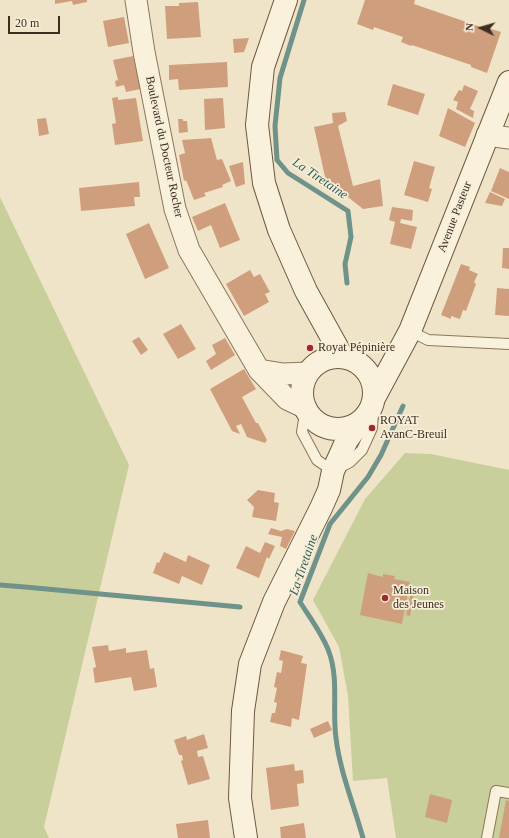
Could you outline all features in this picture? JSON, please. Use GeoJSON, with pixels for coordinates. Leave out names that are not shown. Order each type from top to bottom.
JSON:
{"type":"FeatureCollection","features":[{"type":"Feature","properties":{"kind":"main road"},"geometry":{"type":"LineString","coordinates":[[246,838],[240,798],[243,711],[250,664],[274,602],[322,508],[329,490],[333,471],[347,440],[360,422],[370,412],[374,398],[374,383],[367,370],[349,359],[306,291],[279,230],[264,183],[257,124],[263,67],[286,0]]}},
{"type":"Feature","properties":{"kind":"main road","name":"Avenue Pasteur"},"geometry":{"type":"LineString","coordinates":[[374,398],[410,331],[509,82]]}},
{"type":"Feature","properties":{"kind":"main road"},"geometry":{"type":"LineString","coordinates":[[306,291],[318,348],[312,369],[303,384],[302,396],[306,408],[312,418],[322,425],[335,429],[348,428],[360,422]]}},
{"type":"Feature","properties":{"kind":"main road"},"geometry":{"type":"LineString","coordinates":[[312,369],[328,358],[349,359],[399,351]]}},
{"type":"Feature","properties":{"kind":"main road"},"geometry":{"type":"LineString","coordinates":[[322,425],[328,444],[333,471]]}},
{"type":"Feature","properties":{"kind":"street","name":"Boulevard du Docteur Rocher"},"geometry":{"type":"LineString","coordinates":[[136,0],[144,52],[175,209],[189,250],[260,370],[287,399],[306,408]]}},
{"type":"Feature","properties":{"kind":"street"},"geometry":{"type":"LineString","coordinates":[[487,136],[509,138]]}},
{"type":"Feature","properties":{"kind":"street"},"geometry":{"type":"LineString","coordinates":[[260,370],[283,374],[312,369]]}},
{"type":"Feature","properties":{"kind":"lane"},"geometry":{"type":"LineString","coordinates":[[410,331],[428,340],[509,344]]}},
{"type":"Feature","properties":{"kind":"lane"},"geometry":{"type":"LineString","coordinates":[[306,408],[302,432],[317,460],[333,471],[350,462],[362,450],[372,428],[374,398]]}},
{"type":"Feature","properties":{"kind":"lane"},"geometry":{"type":"LineString","coordinates":[[488,838],[496,791],[509,793]]}},
{"type":"Feature","properties":{"kind":"green space"},"geometry":{"type":"Polygon","coordinates":[[[0,197],[129,465],[44,827],[49,838],[0,838],[0,197]]]}},
{"type":"Feature","properties":{"kind":"green space"},"geometry":{"type":"Polygon","coordinates":[[[405,453],[431,454],[509,470],[509,838],[396,838],[387,778],[353,781],[348,696],[339,647],[313,600],[365,499],[405,453]]]}},
{"type":"Feature","properties":{"kind":"building"},"geometry":{"type":"Polygon","coordinates":[[[55,0],[87,0],[87,2],[73,5],[72,1],[55,4],[55,0]]]}},
{"type":"Feature","properties":{"kind":"building"},"geometry":{"type":"Polygon","coordinates":[[[365,0],[415,0],[414,4],[484,28],[485,27],[501,32],[487,73],[471,67],[471,65],[401,42],[403,37],[374,27],[373,30],[357,24],[365,0]]]}},
{"type":"Feature","properties":{"kind":"building"},"geometry":{"type":"Polygon","coordinates":[[[198,2],[201,37],[167,39],[165,6],[179,6],[179,3],[198,2]]]}},
{"type":"Feature","properties":{"kind":"building"},"geometry":{"type":"Polygon","coordinates":[[[124,17],[129,43],[108,47],[103,21],[124,17]]]}},
{"type":"Feature","properties":{"kind":"building"},"geometry":{"type":"Polygon","coordinates":[[[249,38],[244,52],[234,53],[233,39],[249,38]]]}},
{"type":"Feature","properties":{"kind":"building"},"geometry":{"type":"Polygon","coordinates":[[[133,56],[141,89],[126,92],[124,85],[116,87],[115,81],[118,80],[113,60],[133,56]]]}},
{"type":"Feature","properties":{"kind":"building"},"geometry":{"type":"Polygon","coordinates":[[[227,62],[228,87],[179,90],[178,79],[169,80],[169,65],[227,62]]]}},
{"type":"Feature","properties":{"kind":"building"},"geometry":{"type":"Polygon","coordinates":[[[393,84],[425,94],[418,115],[387,105],[393,84]]]}},
{"type":"Feature","properties":{"kind":"building"},"geometry":{"type":"Polygon","coordinates":[[[464,85],[478,91],[470,109],[474,111],[473,118],[456,109],[458,102],[453,100],[459,90],[462,91],[464,85]]]}},
{"type":"Feature","properties":{"kind":"building"},"geometry":{"type":"Polygon","coordinates":[[[118,97],[118,100],[136,98],[143,141],[115,145],[112,124],[116,123],[112,98],[118,97]]]}},
{"type":"Feature","properties":{"kind":"building"},"geometry":{"type":"Polygon","coordinates":[[[223,98],[225,128],[205,130],[204,99],[223,98]]]}},
{"type":"Feature","properties":{"kind":"building"},"geometry":{"type":"Polygon","coordinates":[[[448,108],[475,123],[465,147],[439,136],[448,108]]]}},
{"type":"Feature","properties":{"kind":"building"},"geometry":{"type":"Polygon","coordinates":[[[345,112],[347,121],[338,126],[353,186],[380,179],[383,206],[363,209],[348,197],[327,186],[314,127],[333,123],[332,113],[345,112]]]}},
{"type":"Feature","properties":{"kind":"building"},"geometry":{"type":"Polygon","coordinates":[[[46,118],[49,134],[39,136],[37,119],[46,118]]]}},
{"type":"Feature","properties":{"kind":"building"},"geometry":{"type":"Polygon","coordinates":[[[178,119],[187,121],[188,132],[179,133],[178,119]]]}},
{"type":"Feature","properties":{"kind":"building"},"geometry":{"type":"Polygon","coordinates":[[[211,138],[217,160],[222,159],[231,181],[222,185],[223,187],[204,193],[206,196],[194,200],[186,180],[184,181],[179,155],[185,153],[182,140],[211,138]]]}},
{"type":"Feature","properties":{"kind":"building"},"geometry":{"type":"Polygon","coordinates":[[[414,161],[435,167],[429,188],[432,189],[428,202],[404,195],[414,161]]]}},
{"type":"Feature","properties":{"kind":"building"},"geometry":{"type":"Polygon","coordinates":[[[243,162],[245,184],[236,187],[229,166],[243,162]]]}},
{"type":"Feature","properties":{"kind":"building"},"geometry":{"type":"Polygon","coordinates":[[[500,168],[509,172],[509,199],[491,191],[500,168]]]}},
{"type":"Feature","properties":{"kind":"building"},"geometry":{"type":"Polygon","coordinates":[[[139,182],[140,197],[134,197],[135,206],[81,211],[79,188],[139,182]]]}},
{"type":"Feature","properties":{"kind":"building"},"geometry":{"type":"Polygon","coordinates":[[[490,192],[505,199],[502,206],[485,203],[490,192]]]}},
{"type":"Feature","properties":{"kind":"building"},"geometry":{"type":"Polygon","coordinates":[[[225,203],[240,240],[220,248],[211,225],[198,231],[192,217],[225,203]]]}},
{"type":"Feature","properties":{"kind":"building"},"geometry":{"type":"Polygon","coordinates":[[[392,207],[413,210],[412,221],[401,219],[400,223],[417,227],[411,249],[390,244],[395,222],[389,220],[392,207]]]}},
{"type":"Feature","properties":{"kind":"building"},"geometry":{"type":"Polygon","coordinates":[[[149,223],[169,268],[145,279],[126,234],[149,223]]]}},
{"type":"Feature","properties":{"kind":"building"},"geometry":{"type":"Polygon","coordinates":[[[503,248],[509,248],[509,269],[502,268],[503,248]]]}},
{"type":"Feature","properties":{"kind":"building"},"geometry":{"type":"Polygon","coordinates":[[[461,264],[470,267],[469,270],[478,274],[474,282],[476,284],[466,311],[463,310],[460,319],[451,316],[451,319],[441,315],[461,264]]]}},
{"type":"Feature","properties":{"kind":"building"},"geometry":{"type":"Polygon","coordinates":[[[250,270],[254,277],[260,274],[270,292],[265,294],[269,302],[244,316],[226,284],[250,270]]]}},
{"type":"Feature","properties":{"kind":"building"},"geometry":{"type":"Polygon","coordinates":[[[497,288],[509,289],[509,316],[495,315],[497,288]]]}},
{"type":"Feature","properties":{"kind":"building"},"geometry":{"type":"Polygon","coordinates":[[[181,324],[196,349],[178,359],[163,334],[181,324]]]}},
{"type":"Feature","properties":{"kind":"building"},"geometry":{"type":"Polygon","coordinates":[[[139,337],[148,350],[141,355],[132,341],[139,337]]]}},
{"type":"Feature","properties":{"kind":"building"},"geometry":{"type":"Polygon","coordinates":[[[225,338],[235,355],[211,370],[206,361],[216,354],[212,345],[225,338]]]}},
{"type":"Feature","properties":{"kind":"building"},"geometry":{"type":"Polygon","coordinates":[[[244,369],[256,389],[242,397],[267,440],[265,443],[247,437],[241,424],[236,426],[240,434],[232,431],[210,389],[244,369]]]}},
{"type":"Feature","properties":{"kind":"building"},"geometry":{"type":"Polygon","coordinates":[[[258,490],[275,493],[274,502],[279,503],[276,521],[252,517],[254,507],[247,500],[258,490]]]}},
{"type":"Feature","properties":{"kind":"building"},"geometry":{"type":"Polygon","coordinates":[[[271,528],[281,531],[287,529],[295,531],[286,549],[280,546],[282,537],[268,534],[271,528]]]}},
{"type":"Feature","properties":{"kind":"building"},"geometry":{"type":"Polygon","coordinates":[[[265,542],[275,546],[269,559],[267,557],[259,578],[236,568],[246,546],[260,553],[265,542]]]}},
{"type":"Feature","properties":{"kind":"building"},"geometry":{"type":"Polygon","coordinates":[[[164,552],[186,562],[188,555],[210,565],[202,585],[182,576],[179,584],[153,573],[157,562],[159,563],[164,552]]]}},
{"type":"Feature","properties":{"kind":"building","name":"Maison des Jeunes"},"geometry":{"type":"Polygon","coordinates":[[[368,573],[383,577],[383,574],[395,576],[394,579],[410,582],[402,624],[360,615],[368,573]]]}},
{"type":"Feature","properties":{"kind":"building"},"geometry":{"type":"Polygon","coordinates":[[[411,591],[414,593],[410,616],[406,615],[411,591]]]}},
{"type":"Feature","properties":{"kind":"building"},"geometry":{"type":"Polygon","coordinates":[[[108,645],[109,651],[126,648],[126,653],[147,650],[150,669],[154,668],[157,687],[134,691],[131,677],[95,683],[93,668],[96,667],[92,647],[108,645]]]}},
{"type":"Feature","properties":{"kind":"building"},"geometry":{"type":"Polygon","coordinates":[[[281,650],[303,656],[301,663],[307,664],[299,720],[292,718],[291,727],[270,722],[272,713],[275,713],[277,703],[274,702],[277,688],[274,687],[277,672],[281,673],[283,661],[279,660],[281,650]]]}},
{"type":"Feature","properties":{"kind":"building"},"geometry":{"type":"Polygon","coordinates":[[[328,721],[332,730],[314,738],[310,729],[328,721]]]}},
{"type":"Feature","properties":{"kind":"building"},"geometry":{"type":"Polygon","coordinates":[[[204,734],[208,748],[197,751],[198,757],[203,756],[210,779],[188,785],[181,761],[183,760],[182,755],[179,755],[174,740],[186,736],[187,740],[204,734]]]}},
{"type":"Feature","properties":{"kind":"building"},"geometry":{"type":"Polygon","coordinates":[[[294,764],[295,771],[303,770],[304,783],[297,784],[299,806],[271,810],[266,768],[294,764]]]}},
{"type":"Feature","properties":{"kind":"building"},"geometry":{"type":"Polygon","coordinates":[[[430,794],[452,800],[447,823],[425,817],[430,794]]]}},
{"type":"Feature","properties":{"kind":"building"},"geometry":{"type":"Polygon","coordinates":[[[506,800],[509,801],[509,838],[499,838],[506,800]]]}},
{"type":"Feature","properties":{"kind":"building"},"geometry":{"type":"Polygon","coordinates":[[[208,820],[210,838],[178,838],[176,824],[208,820]]]}},
{"type":"Feature","properties":{"kind":"building"},"geometry":{"type":"Polygon","coordinates":[[[304,823],[306,838],[281,838],[280,827],[304,823]]]}},
{"type":"Feature","properties":{"kind":"waterway","name":"La Tiretaine"},"geometry":{"type":"LineString","coordinates":[[304,0],[280,78],[275,126],[277,160],[288,173],[348,211],[351,237],[345,264],[347,283]]}},
{"type":"Feature","properties":{"kind":"waterway","name":"La Tiretaine"},"geometry":{"type":"LineString","coordinates":[[363,838],[338,751],[335,727],[335,684],[332,662],[323,639],[300,602],[330,524],[368,477],[381,455],[403,406]]}},
{"type":"Feature","properties":{"kind":"waterway"},"geometry":{"type":"LineString","coordinates":[[0,585],[240,607]]}},
{"type":"Feature","properties":{"kind":"place","name":"Royat Pépinière"},"geometry":{"type":"Point","coordinates":[310,348]}},
{"type":"Feature","properties":{"kind":"place","name":"ROYAT AvanC-Breuil"},"geometry":{"type":"Point","coordinates":[372,428]}},
{"type":"Feature","properties":{"kind":"place","name":"Maison des Jeunes"},"geometry":{"type":"Point","coordinates":[385,598]}}]}
